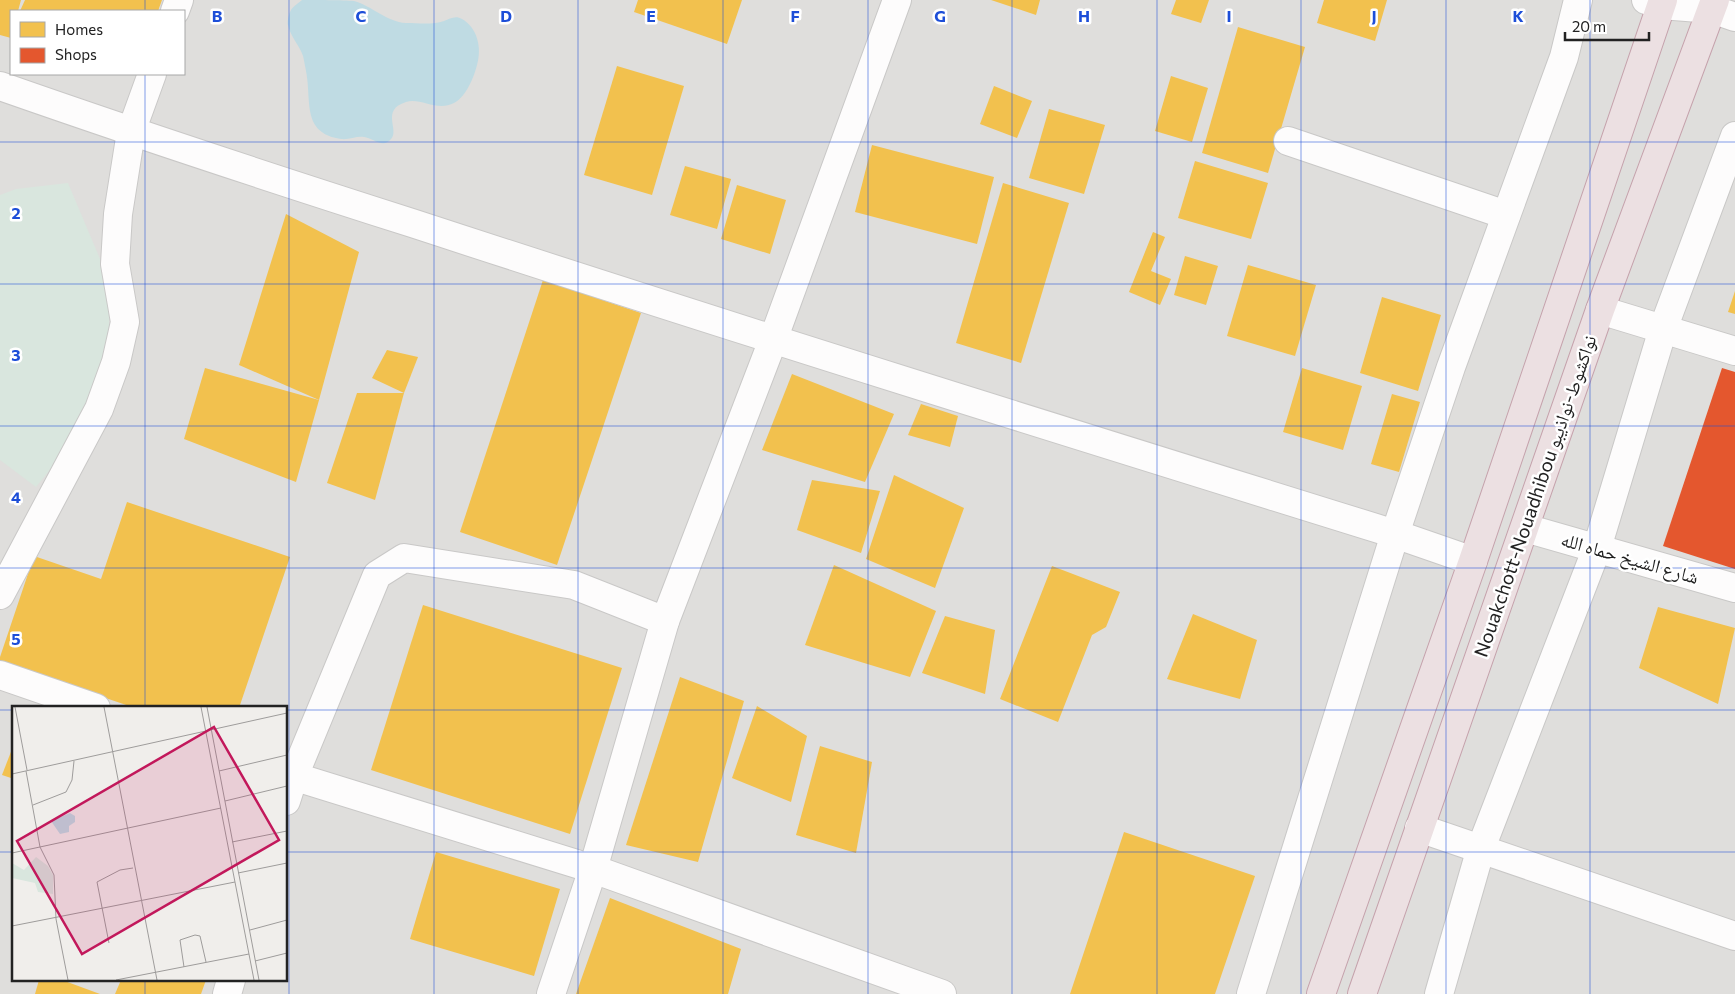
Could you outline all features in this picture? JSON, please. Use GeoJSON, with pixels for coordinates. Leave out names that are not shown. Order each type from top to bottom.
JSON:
{"type":"FeatureCollection","features":[{"type":"Feature","properties":{"kind":"highway","name":"Nouakchott-Nouadhibou نواكشوط-نواذيبو"},"geometry":{"type":"LineString","coordinates":[[1321,994],[1473,561],[1657,2]]}},
{"type":"Feature","properties":{"kind":"highway","name":"Nouakchott-Nouadhibou نواكشوط-نواذيبو"},"geometry":{"type":"LineString","coordinates":[[1362,994],[1600,310],[1721,9]]}},
{"type":"Feature","properties":{"kind":"street"},"geometry":{"type":"LineString","coordinates":[[551,994],[593,869],[665,621],[774,340],[896,0]]}},
{"type":"Feature","properties":{"kind":"street"},"geometry":{"type":"LineString","coordinates":[[1251,994],[1395,534],[1451,367],[1564,57],[1578,0]]}},
{"type":"Feature","properties":{"kind":"street"},"geometry":{"type":"LineString","coordinates":[[1657,2],[1721,9]]}},
{"type":"Feature","properties":{"kind":"street"},"geometry":{"type":"LineString","coordinates":[[0,595],[99,409],[116,362],[125,322],[115,264],[118,214],[131,132],[152,75]]}},
{"type":"Feature","properties":{"kind":"street"},"geometry":{"type":"LineString","coordinates":[[0,86],[131,132],[774,340],[1395,534],[1473,561]]}},
{"type":"Feature","properties":{"kind":"street"},"geometry":{"type":"LineString","coordinates":[[1440,994],[1481,848],[1597,548],[1663,329],[1735,136]]}},
{"type":"Feature","properties":{"kind":"street"},"geometry":{"type":"LineString","coordinates":[[1288,141],[1506,215]]}},
{"type":"Feature","properties":{"kind":"street"},"geometry":{"type":"LineString","coordinates":[[1600,310],[1735,351]]}},
{"type":"Feature","properties":{"kind":"street","name":"شارع الشيخ حماه الله"},"geometry":{"type":"LineString","coordinates":[[1525,528],[1735,588]]}},
{"type":"Feature","properties":{"kind":"street"},"geometry":{"type":"LineString","coordinates":[[665,621],[574,585],[404,558],[377,575],[289,783],[593,869],[942,994]]}},
{"type":"Feature","properties":{"kind":"street"},"geometry":{"type":"LineString","coordinates":[[0,675],[90,706]]}},
{"type":"Feature","properties":{"kind":"street"},"geometry":{"type":"LineString","coordinates":[[1420,828],[1735,936]]}},
{"type":"Feature","properties":{"kind":"shaded area"},"geometry":{"type":"Polygon","coordinates":[[[0,0],[1735,0],[1735,994],[0,994],[0,0]]]}},
{"type":"Feature","properties":{"kind":"shaded area"},"geometry":{"type":"Polygon","coordinates":[[[68,183],[111,285],[107,363],[75,439],[36,487],[0,460],[0,195],[16,189],[68,183]]]}},
{"type":"Feature","properties":{"kind":"water"},"geometry":{"type":"Polygon","coordinates":[[[302,0],[354,1],[392,20],[406,23],[435,23],[455,17],[462,19],[472,28],[479,46],[477,65],[469,86],[458,100],[448,105],[441,106],[411,101],[398,106],[392,115],[393,135],[388,142],[381,143],[364,137],[341,139],[328,136],[314,123],[309,104],[308,82],[303,56],[288,25],[291,10],[302,0]]]}},
{"type":"Feature","properties":{"kind":"building: Homes"},"geometry":{"type":"Polygon","coordinates":[[[0,0],[21,0],[18,10],[10,10],[10,38],[0,35],[0,0]]]}},
{"type":"Feature","properties":{"kind":"building: Homes"},"geometry":{"type":"Polygon","coordinates":[[[25,0],[162,0],[158,10],[20,10],[25,0]]]}},
{"type":"Feature","properties":{"kind":"building: Homes"},"geometry":{"type":"Polygon","coordinates":[[[638,0],[742,0],[727,44],[634,12],[638,0]]]}},
{"type":"Feature","properties":{"kind":"building: Homes"},"geometry":{"type":"Polygon","coordinates":[[[991,0],[1040,0],[1036,15],[991,0]]]}},
{"type":"Feature","properties":{"kind":"building: Homes"},"geometry":{"type":"Polygon","coordinates":[[[1176,0],[1209,0],[1201,23],[1171,14],[1176,0]]]}},
{"type":"Feature","properties":{"kind":"building: Homes"},"geometry":{"type":"Polygon","coordinates":[[[1324,0],[1387,0],[1375,41],[1317,23],[1324,0]]]}},
{"type":"Feature","properties":{"kind":"building: Homes"},"geometry":{"type":"Polygon","coordinates":[[[1238,27],[1305,47],[1268,173],[1202,153],[1238,27]]]}},
{"type":"Feature","properties":{"kind":"building: Homes"},"geometry":{"type":"Polygon","coordinates":[[[617,66],[684,86],[652,195],[584,175],[617,66]]]}},
{"type":"Feature","properties":{"kind":"building: Homes"},"geometry":{"type":"Polygon","coordinates":[[[1171,76],[1208,88],[1192,142],[1155,131],[1171,76]]]}},
{"type":"Feature","properties":{"kind":"building: Homes"},"geometry":{"type":"Polygon","coordinates":[[[994,86],[1032,101],[1017,138],[980,124],[994,86]]]}},
{"type":"Feature","properties":{"kind":"building: Homes"},"geometry":{"type":"Polygon","coordinates":[[[1049,109],[1105,125],[1084,194],[1029,178],[1049,109]]]}},
{"type":"Feature","properties":{"kind":"building: Homes"},"geometry":{"type":"Polygon","coordinates":[[[872,145],[994,177],[977,244],[855,212],[872,145]]]}},
{"type":"Feature","properties":{"kind":"building: Homes"},"geometry":{"type":"Polygon","coordinates":[[[1195,161],[1268,183],[1251,239],[1178,218],[1195,161]]]}},
{"type":"Feature","properties":{"kind":"building: Homes"},"geometry":{"type":"Polygon","coordinates":[[[685,166],[731,179],[717,229],[670,215],[685,166]]]}},
{"type":"Feature","properties":{"kind":"building: Homes"},"geometry":{"type":"Polygon","coordinates":[[[1003,183],[1069,203],[1021,363],[956,343],[1003,183]]]}},
{"type":"Feature","properties":{"kind":"building: Homes"},"geometry":{"type":"Polygon","coordinates":[[[737,185],[786,200],[770,254],[721,239],[737,185]]]}},
{"type":"Feature","properties":{"kind":"building: Homes"},"geometry":{"type":"Polygon","coordinates":[[[286,214],[359,252],[319,400],[239,365],[286,214]]]}},
{"type":"Feature","properties":{"kind":"building: Homes"},"geometry":{"type":"Polygon","coordinates":[[[1153,232],[1165,237],[1151,271],[1171,279],[1160,305],[1129,292],[1153,232]]]}},
{"type":"Feature","properties":{"kind":"building: Homes"},"geometry":{"type":"Polygon","coordinates":[[[1185,256],[1218,266],[1206,305],[1174,295],[1185,256]]]}},
{"type":"Feature","properties":{"kind":"building: Homes"},"geometry":{"type":"Polygon","coordinates":[[[1248,265],[1316,285],[1295,356],[1227,336],[1248,265]]]}},
{"type":"Feature","properties":{"kind":"building: Homes"},"geometry":{"type":"Polygon","coordinates":[[[543,280],[641,313],[557,565],[460,532],[543,280]]]}},
{"type":"Feature","properties":{"kind":"building: Homes"},"geometry":{"type":"Polygon","coordinates":[[[1735,291],[1735,314],[1728,312],[1735,291]]]}},
{"type":"Feature","properties":{"kind":"building: Homes"},"geometry":{"type":"Polygon","coordinates":[[[1382,297],[1441,315],[1418,391],[1360,373],[1382,297]]]}},
{"type":"Feature","properties":{"kind":"building: Homes"},"geometry":{"type":"Polygon","coordinates":[[[387,350],[418,357],[404,393],[372,378],[387,350]]]}},
{"type":"Feature","properties":{"kind":"building: Homes"},"geometry":{"type":"Polygon","coordinates":[[[205,368],[319,400],[296,482],[184,439],[205,368]]]}},
{"type":"Feature","properties":{"kind":"building: Homes"},"geometry":{"type":"Polygon","coordinates":[[[1302,368],[1362,386],[1343,450],[1283,432],[1302,368]]]}},
{"type":"Feature","properties":{"kind":"building: Homes"},"geometry":{"type":"Polygon","coordinates":[[[792,374],[894,414],[865,482],[762,450],[792,374]]]}},
{"type":"Feature","properties":{"kind":"building: Homes"},"geometry":{"type":"Polygon","coordinates":[[[357,393],[404,393],[375,500],[327,483],[357,393]]]}},
{"type":"Feature","properties":{"kind":"building: Homes"},"geometry":{"type":"Polygon","coordinates":[[[1392,394],[1420,402],[1399,472],[1371,464],[1392,394]]]}},
{"type":"Feature","properties":{"kind":"building: Homes"},"geometry":{"type":"Polygon","coordinates":[[[921,404],[958,416],[950,447],[908,435],[921,404]]]}},
{"type":"Feature","properties":{"kind":"building: Homes"},"geometry":{"type":"Polygon","coordinates":[[[894,475],[964,508],[935,588],[866,559],[894,475]]]}},
{"type":"Feature","properties":{"kind":"building: Homes"},"geometry":{"type":"Polygon","coordinates":[[[812,480],[880,491],[861,553],[797,530],[812,480]]]}},
{"type":"Feature","properties":{"kind":"building: Homes"},"geometry":{"type":"Polygon","coordinates":[[[127,502],[290,557],[240,706],[129,706],[0,662],[0,657],[34,556],[101,579],[127,502]]]}},
{"type":"Feature","properties":{"kind":"building: Homes"},"geometry":{"type":"Polygon","coordinates":[[[834,565],[936,611],[910,677],[805,645],[834,565]]]}},
{"type":"Feature","properties":{"kind":"building: Homes"},"geometry":{"type":"Polygon","coordinates":[[[1052,566],[1120,592],[1106,627],[1092,635],[1058,722],[1000,699],[1052,566]]]}},
{"type":"Feature","properties":{"kind":"building: Homes"},"geometry":{"type":"Polygon","coordinates":[[[423,605],[622,668],[570,834],[371,770],[423,605]]]}},
{"type":"Feature","properties":{"kind":"building: Homes"},"geometry":{"type":"Polygon","coordinates":[[[1658,607],[1735,628],[1718,704],[1639,668],[1658,607]]]}},
{"type":"Feature","properties":{"kind":"building: Homes"},"geometry":{"type":"Polygon","coordinates":[[[1193,614],[1257,640],[1240,699],[1167,679],[1193,614]]]}},
{"type":"Feature","properties":{"kind":"building: Homes"},"geometry":{"type":"Polygon","coordinates":[[[945,616],[995,630],[985,694],[922,673],[945,616]]]}},
{"type":"Feature","properties":{"kind":"building: Homes"},"geometry":{"type":"Polygon","coordinates":[[[680,677],[744,701],[698,862],[626,845],[680,677]]]}},
{"type":"Feature","properties":{"kind":"building: Homes"},"geometry":{"type":"Polygon","coordinates":[[[757,706],[807,736],[791,802],[732,778],[757,706]]]}},
{"type":"Feature","properties":{"kind":"building: Homes"},"geometry":{"type":"Polygon","coordinates":[[[820,746],[872,762],[856,853],[796,835],[820,746]]]}},
{"type":"Feature","properties":{"kind":"building: Homes"},"geometry":{"type":"Polygon","coordinates":[[[12,749],[12,778],[2,775],[12,749]]]}},
{"type":"Feature","properties":{"kind":"building: Homes"},"geometry":{"type":"Polygon","coordinates":[[[1124,832],[1255,876],[1215,994],[1070,994],[1124,832]]]}},
{"type":"Feature","properties":{"kind":"building: Homes"},"geometry":{"type":"Polygon","coordinates":[[[436,852],[560,889],[534,976],[410,939],[436,852]]]}},
{"type":"Feature","properties":{"kind":"building: Homes"},"geometry":{"type":"Polygon","coordinates":[[[610,898],[741,949],[728,994],[576,994],[610,898]]]}},
{"type":"Feature","properties":{"kind":"building: Homes"},"geometry":{"type":"Polygon","coordinates":[[[38,982],[67,982],[100,994],[35,994],[38,982]]]}},
{"type":"Feature","properties":{"kind":"building: Homes"},"geometry":{"type":"Polygon","coordinates":[[[120,982],[205,982],[201,994],[115,994],[120,982]]]}},
{"type":"Feature","properties":{"kind":"building: Shops"},"geometry":{"type":"Polygon","coordinates":[[[1722,368],[1735,372],[1735,569],[1663,546],[1722,368]]]}}]}
